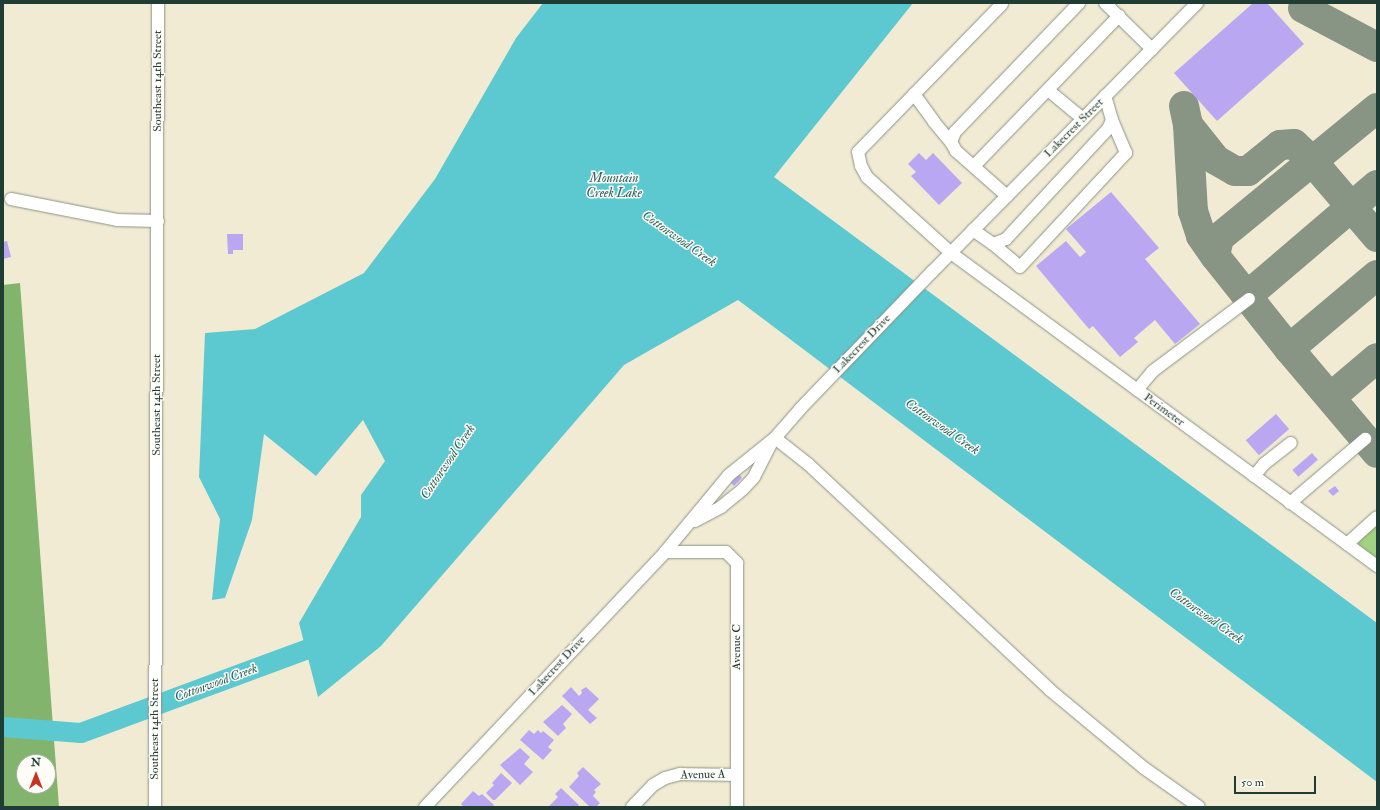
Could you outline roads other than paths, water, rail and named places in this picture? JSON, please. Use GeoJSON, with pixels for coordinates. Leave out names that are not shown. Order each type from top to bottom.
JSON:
{"type":"FeatureCollection","features":[{"type":"Feature","properties":{"kind":"street","name":"Southeast 14th Street"},"geometry":{"type":"LineString","coordinates":[[155,807],[158,3]]}},
{"type":"Feature","properties":{"kind":"street"},"geometry":{"type":"LineString","coordinates":[[951,142],[955,132],[1079,3]]}},
{"type":"Feature","properties":{"kind":"street"},"geometry":{"type":"LineString","coordinates":[[1105,3],[1152,49]]}},
{"type":"Feature","properties":{"kind":"street","name":"Lakecrest Street"},"geometry":{"type":"LineString","coordinates":[[951,253],[1197,3]]}},
{"type":"Feature","properties":{"kind":"street"},"geometry":{"type":"LineString","coordinates":[[1002,4],[914,94],[934,122],[951,142],[956,151],[1007,196]]}},
{"type":"Feature","properties":{"kind":"street"},"geometry":{"type":"LineString","coordinates":[[974,166],[1119,16]]}},
{"type":"Feature","properties":{"kind":"street"},"geometry":{"type":"LineString","coordinates":[[1048,90],[1083,119]]}},
{"type":"Feature","properties":{"kind":"street","name":"Perimeter"},"geometry":{"type":"LineString","coordinates":[[914,94],[858,152],[860,166],[868,177],[951,253],[1377,566]]}},
{"type":"Feature","properties":{"kind":"street"},"geometry":{"type":"LineString","coordinates":[[973,230],[993,244],[1020,267],[1126,153],[1112,120],[1105,96]]}},
{"type":"Feature","properties":{"kind":"street"},"geometry":{"type":"LineString","coordinates":[[993,244],[1006,239],[1108,128],[1112,120]]}},
{"type":"Feature","properties":{"kind":"street"},"geometry":{"type":"LineString","coordinates":[[11,199],[117,220],[158,221]]}},
{"type":"Feature","properties":{"kind":"street","name":"Lakecrest Drive"},"geometry":{"type":"LineString","coordinates":[[425,807],[665,552],[729,475],[775,438],[800,409],[951,253]]}},
{"type":"Feature","properties":{"kind":"street"},"geometry":{"type":"LineString","coordinates":[[1137,390],[1153,370],[1249,299]]}},
{"type":"Feature","properties":{"kind":"street"},"geometry":{"type":"LineString","coordinates":[[775,438],[814,470],[1050,690],[1144,768],[1199,807]]}},
{"type":"Feature","properties":{"kind":"street","name":"Lakecrest Drive"},"geometry":{"type":"LineString","coordinates":[[688,524],[721,507],[744,489],[754,477],[775,438]]}},
{"type":"Feature","properties":{"kind":"street"},"geometry":{"type":"LineString","coordinates":[[1290,503],[1365,439]]}},
{"type":"Feature","properties":{"kind":"street"},"geometry":{"type":"LineString","coordinates":[[1254,476],[1264,464],[1291,443]]}},
{"type":"Feature","properties":{"kind":"street"},"geometry":{"type":"LineString","coordinates":[[1347,544],[1377,517]]}},
{"type":"Feature","properties":{"kind":"street","name":"Avenue C"},"geometry":{"type":"LineString","coordinates":[[665,552],[726,552],[737,563],[737,807]]}},
{"type":"Feature","properties":{"kind":"street","name":"Avenue A"},"geometry":{"type":"LineString","coordinates":[[632,807],[653,785],[665,778],[680,774],[737,775]]}},
{"type":"Feature","properties":{"kind":"water","name":"Mountain Creek Lake"},"geometry":{"type":"Polygon","coordinates":[[[543,3],[913,3],[774,177],[1377,623],[1377,782],[738,300],[624,365],[381,646],[318,697],[299,623],[361,517],[361,495],[385,461],[363,420],[316,476],[264,434],[252,520],[225,598],[212,600],[220,519],[199,477],[205,333],[255,329],[364,273],[435,179],[516,38],[543,3]]]}},
{"type":"Feature","properties":{"kind":"waterway","name":"Cottonwood Creek"},"geometry":{"type":"LineString","coordinates":[[3,727],[81,733],[327,642],[330,638]]}}]}
